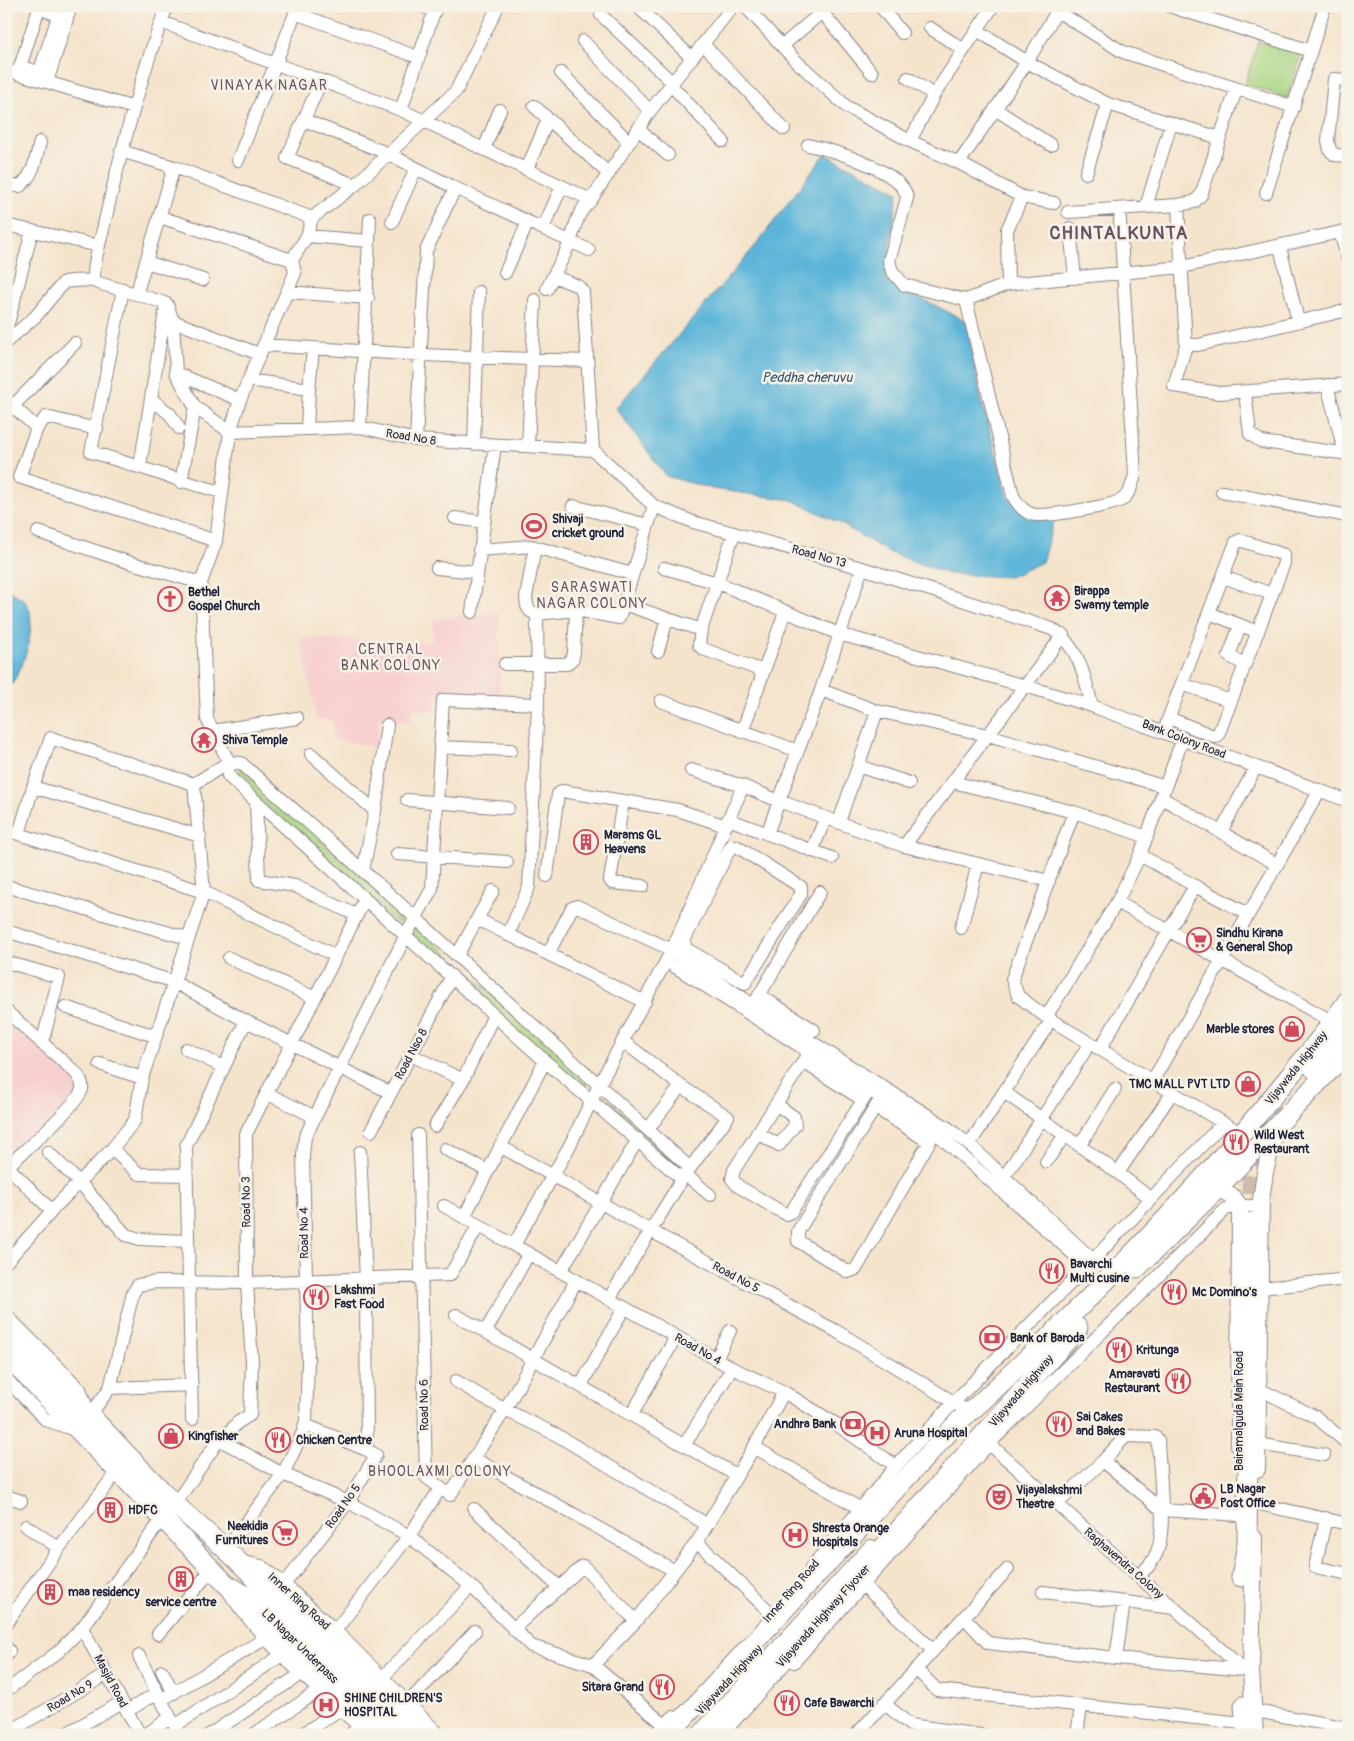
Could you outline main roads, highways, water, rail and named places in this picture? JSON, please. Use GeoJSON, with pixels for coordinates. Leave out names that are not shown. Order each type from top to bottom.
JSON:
{"type":"FeatureCollection","features":[{"type":"Feature","properties":{"kind":"highway","name":"Vijaywada Highway"},"geometry":{"type":"LineString","coordinates":[[965,1409],[1116,1273],[1340,1025],[1348,1000]]}},
{"type":"Feature","properties":{"kind":"highway"},"geometry":{"type":"LineString","coordinates":[[1278,1117],[1340,1025]]}},
{"type":"Feature","properties":{"kind":"highway","name":"Vijaywada Highway"},"geometry":{"type":"LineString","coordinates":[[948,1474],[985,1440],[1063,1343],[1218,1188],[1278,1117],[1345,1060]]}},
{"type":"Feature","properties":{"kind":"highway"},"geometry":{"type":"LineString","coordinates":[[1241,1576],[1247,1544],[1251,1222]]}},
{"type":"Feature","properties":{"kind":"highway","name":"Inner Ring Road"},"geometry":{"type":"LineString","coordinates":[[6,1330],[138,1465],[164,1506],[212,1569],[226,1584]]}},
{"type":"Feature","properties":{"kind":"highway","name":"Inner Ring Road"},"geometry":{"type":"LineString","coordinates":[[6,1355],[120,1475],[226,1549],[243,1564]]}},
{"type":"Feature","properties":{"kind":"highway"},"geometry":{"type":"LineString","coordinates":[[940,1420],[965,1409]]}},
{"type":"Feature","properties":{"kind":"highway"},"geometry":{"type":"LineString","coordinates":[[670,1731],[720,1679],[965,1409]]}},
{"type":"Feature","properties":{"kind":"highway"},"geometry":{"type":"LineString","coordinates":[[120,1475],[138,1465]]}},
{"type":"Feature","properties":{"kind":"highway","name":"Vijayavada Highway Flyover"},"geometry":{"type":"LineString","coordinates":[[717,1735],[948,1474]]}},
{"type":"Feature","properties":{"kind":"highway","name":"LB Nagar Underpass"},"geometry":{"type":"LineString","coordinates":[[243,1564],[260,1584],[415,1735]]}},
{"type":"Feature","properties":{"kind":"highway","name":"LB Nagar Underpass"},"geometry":{"type":"LineString","coordinates":[[226,1584],[250,1598],[392,1735]]}},
{"type":"Feature","properties":{"kind":"main road"},"geometry":{"type":"LineString","coordinates":[[1256,1735],[1246,1722],[1251,1671],[1258,1444],[1261,1206],[1265,1172],[1278,1117]]}},
{"type":"Feature","properties":{"kind":"main road","name":"Bairamalguda Main Road"},"geometry":{"type":"LineString","coordinates":[[1218,1188],[1232,1196],[1240,1206],[1239,1515],[1246,1722]]}},
{"type":"Feature","properties":{"kind":"main road","name":"Vijaywada Highway"},"geometry":{"type":"LineString","coordinates":[[670,1731],[975,1417],[965,1409]]}},
{"type":"Feature","properties":{"kind":"main road","name":"Vijaywada Highway"},"geometry":{"type":"LineString","coordinates":[[699,1735],[914,1499],[948,1474]]}},
{"type":"Feature","properties":{"kind":"main road","name":"Inner Ring Road"},"geometry":{"type":"LineString","coordinates":[[243,1564],[261,1568],[283,1586],[382,1678],[438,1735]]}},
{"type":"Feature","properties":{"kind":"main road","name":"Inner Ring Road"},"geometry":{"type":"LineString","coordinates":[[226,1584],[237,1602],[268,1637],[342,1708],[361,1732]]}},
{"type":"Feature","properties":{"kind":"water","name":"Peddha cheruvu"},"geometry":{"type":"Polygon","coordinates":[[[825,154],[898,192],[885,280],[966,321],[981,399],[1008,498],[1054,520],[1042,562],[1010,577],[949,574],[888,552],[840,523],[792,500],[713,489],[666,476],[616,408],[756,245],[825,154]]]}},
{"type":"Feature","properties":{"kind":"water"},"geometry":{"type":"Polygon","coordinates":[[[6,590],[18,596],[26,603],[31,625],[23,662],[18,674],[6,689],[6,590]]]}},
{"type":"Feature","properties":{"kind":"tunnel"},"geometry":{"type":"LineString","coordinates":[[1251,1222],[1252,1176],[1256,1148],[1268,1121],[1279,1108]]}},
{"type":"Feature","properties":{"kind":"place","name":"Shivaji cricket ground"},"geometry":{"type":"Point","coordinates":[534,526]}},
{"type":"Feature","properties":{"kind":"place","name":"Birappa Swamy temple"},"geometry":{"type":"Point","coordinates":[1057,598]}},
{"type":"Feature","properties":{"kind":"place","name":"Bethel Gospel Church"},"geometry":{"type":"Point","coordinates":[170,599]}},
{"type":"Feature","properties":{"kind":"place","name":"Shiva Temple"},"geometry":{"type":"Point","coordinates":[204,740]}},
{"type":"Feature","properties":{"kind":"place","name":"Marams GL Heavens"},"geometry":{"type":"Point","coordinates":[586,842]}},
{"type":"Feature","properties":{"kind":"place","name":"Sindhu Kirana & General Shop"},"geometry":{"type":"Point","coordinates":[1199,940]}},
{"type":"Feature","properties":{"kind":"place","name":"Marble stores"},"geometry":{"type":"Point","coordinates":[1292,1029]}},
{"type":"Feature","properties":{"kind":"place","name":"TMC MALL PVT LTD"},"geometry":{"type":"Point","coordinates":[1248,1084]}},
{"type":"Feature","properties":{"kind":"place","name":"Wild West Restaurant"},"geometry":{"type":"Point","coordinates":[1236,1142]}},
{"type":"Feature","properties":{"kind":"place","name":"Bavarchi Multi cusine"},"geometry":{"type":"Point","coordinates":[1052,1271]}},
{"type":"Feature","properties":{"kind":"place","name":"Mc Domino's"},"geometry":{"type":"Point","coordinates":[1174,1292]}},
{"type":"Feature","properties":{"kind":"place","name":"Lakshmi Fast Food"},"geometry":{"type":"Point","coordinates":[316,1297]}},
{"type":"Feature","properties":{"kind":"place","name":"Bank of Baroda"},"geometry":{"type":"Point","coordinates":[992,1338]}},
{"type":"Feature","properties":{"kind":"place","name":"Kritunga"},"geometry":{"type":"Point","coordinates":[1119,1350]}},
{"type":"Feature","properties":{"kind":"place","name":"Amaravati Restaurant"},"geometry":{"type":"Point","coordinates":[1178,1381]}},
{"type":"Feature","properties":{"kind":"place","name":"Andhra Bank"},"geometry":{"type":"Point","coordinates":[853,1424]}},
{"type":"Feature","properties":{"kind":"place","name":"Sai Cakes and Bakes"},"geometry":{"type":"Point","coordinates":[1059,1424]}},
{"type":"Feature","properties":{"kind":"place","name":"Aruna Hospital"},"geometry":{"type":"Point","coordinates":[877,1433]}},
{"type":"Feature","properties":{"kind":"place","name":"Kingfisher"},"geometry":{"type":"Point","coordinates":[171,1436]}},
{"type":"Feature","properties":{"kind":"place","name":"Chicken Centre"},"geometry":{"type":"Point","coordinates":[278,1440]}},
{"type":"Feature","properties":{"kind":"place","name":"LB Nagar Post Office"},"geometry":{"type":"Point","coordinates":[1203,1496]}},
{"type":"Feature","properties":{"kind":"place","name":"Vijayalakshmi Theatre"},"geometry":{"type":"Point","coordinates":[999,1497]}},
{"type":"Feature","properties":{"kind":"place","name":"HDFC"},"geometry":{"type":"Point","coordinates":[110,1510]}},
{"type":"Feature","properties":{"kind":"place","name":"Neekidia Furnitures"},"geometry":{"type":"Point","coordinates":[285,1533]}},
{"type":"Feature","properties":{"kind":"place","name":"Shresta Orange Hospitals"},"geometry":{"type":"Point","coordinates":[795,1535]}},
{"type":"Feature","properties":{"kind":"place","name":"service centre"},"geometry":{"type":"Point","coordinates":[181,1579]}},
{"type":"Feature","properties":{"kind":"place","name":"maa residency"},"geometry":{"type":"Point","coordinates":[50,1592]}},
{"type":"Feature","properties":{"kind":"place","name":"Sitara Grand"},"geometry":{"type":"Point","coordinates":[662,1687]}},
{"type":"Feature","properties":{"kind":"place","name":"Cafe Bawarchi"},"geometry":{"type":"Point","coordinates":[787,1703]}},
{"type":"Feature","properties":{"kind":"place","name":"SHINE CHILDREN'S HOSPITAL"},"geometry":{"type":"Point","coordinates":[326,1705]}},
{"type":"Feature","properties":{"kind":"district","name":"VINAYAK NAGAR"},"geometry":{"type":"Point","coordinates":[269,85]}},
{"type":"Feature","properties":{"kind":"district","name":"CHINTALKUNTA"},"geometry":{"type":"Point","coordinates":[1119,233]}},
{"type":"Feature","properties":{"kind":"district","name":"SARASWATI NAGAR COLONY"},"geometry":{"type":"Point","coordinates":[592,596]}},
{"type":"Feature","properties":{"kind":"district","name":"CENTRAL BANK COLONY"},"geometry":{"type":"Point","coordinates":[391,658]}},
{"type":"Feature","properties":{"kind":"district","name":"BHOOLAXMI COLONY"},"geometry":{"type":"Point","coordinates":[440,1471]}}]}
